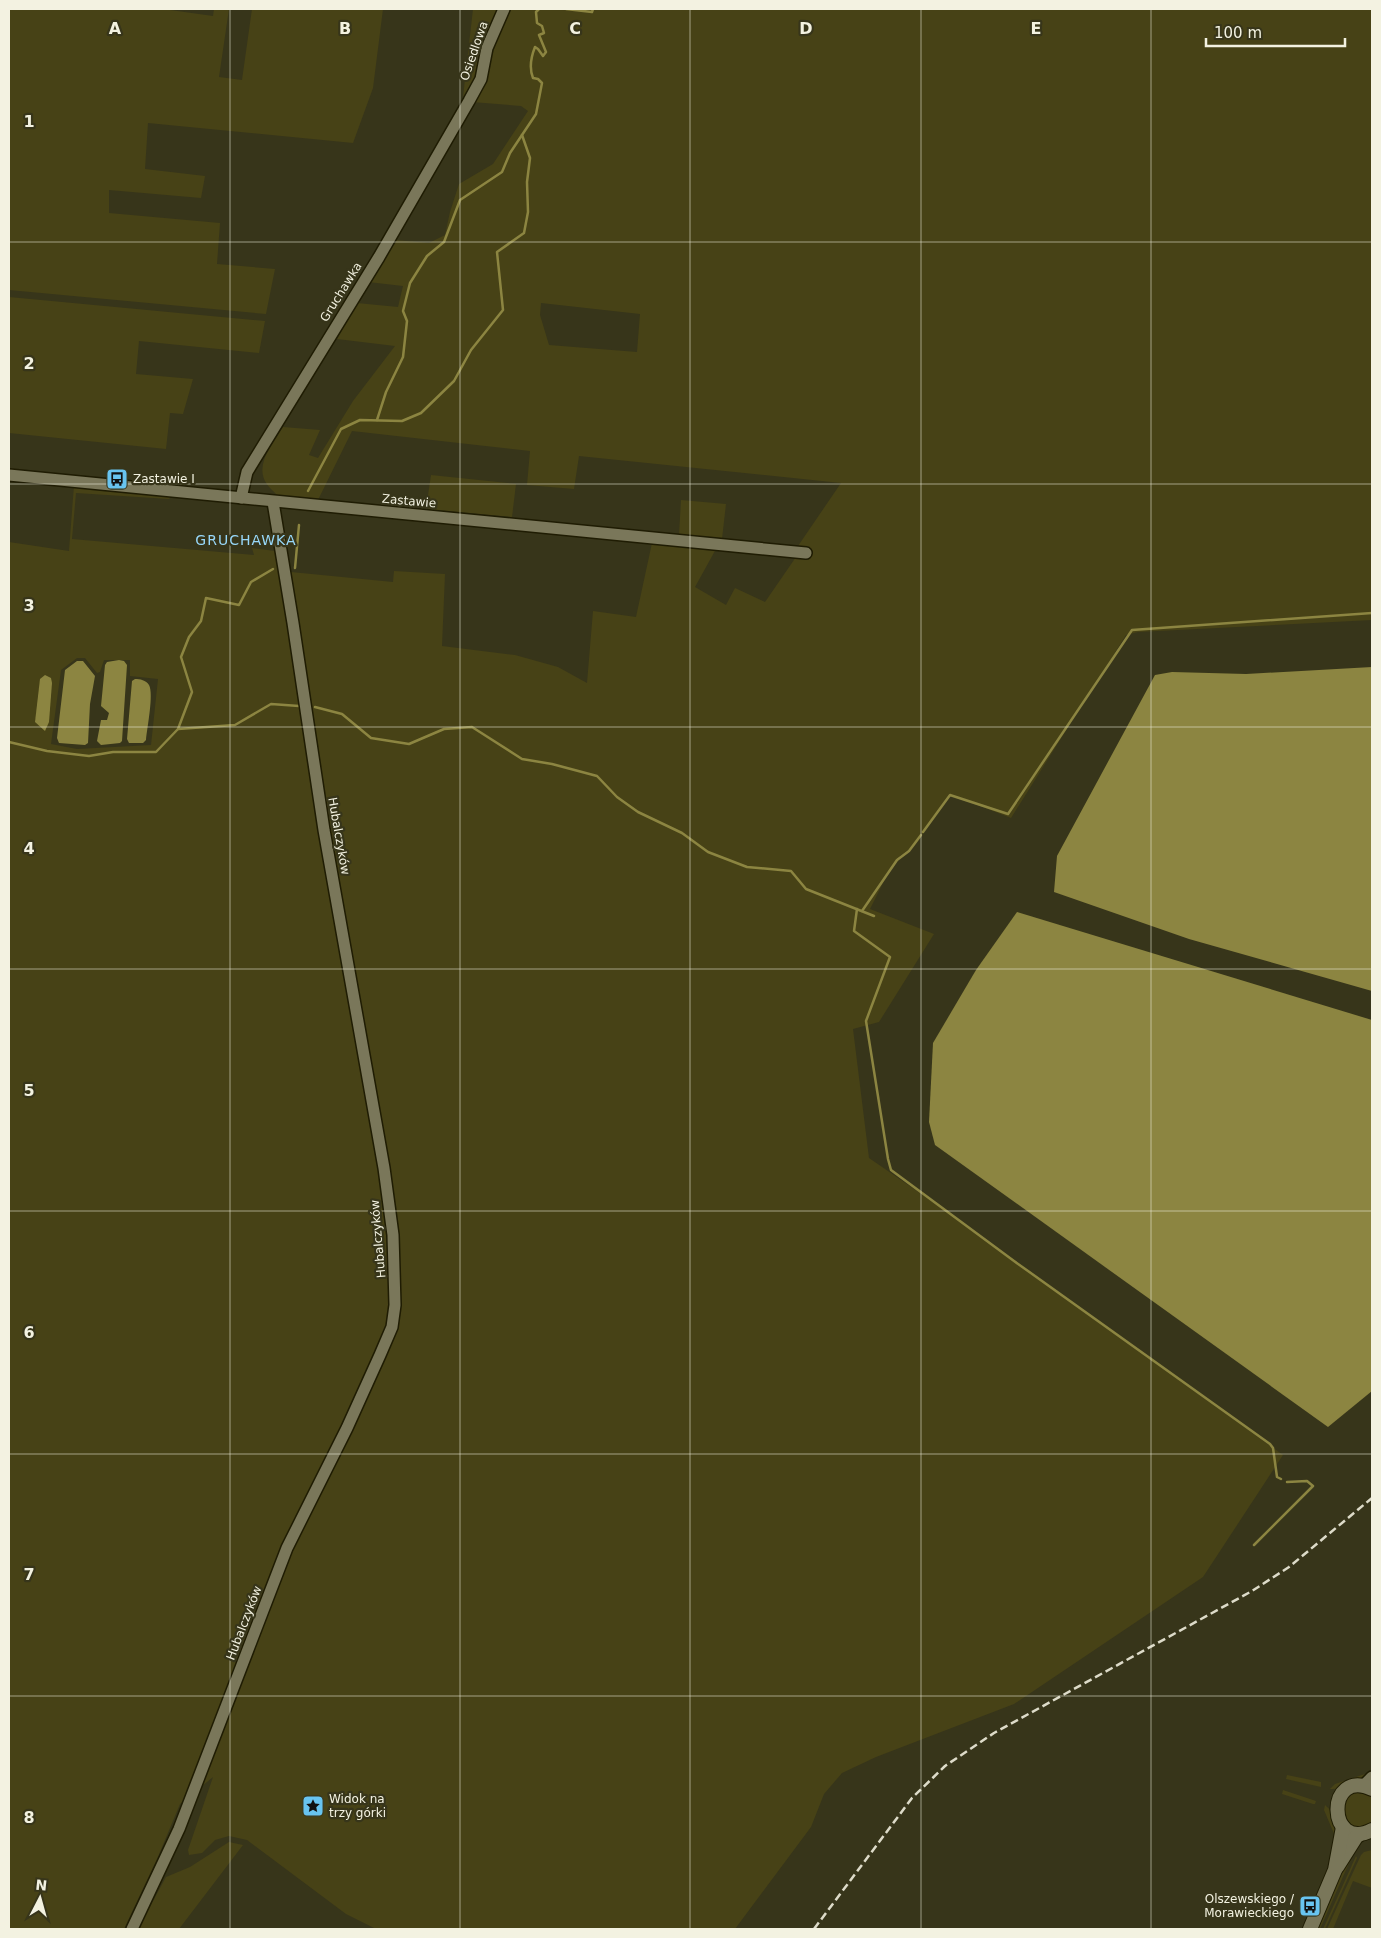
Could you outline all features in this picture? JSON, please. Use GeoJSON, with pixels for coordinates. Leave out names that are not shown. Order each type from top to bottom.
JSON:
{"type":"FeatureCollection","features":[{"type":"Feature","properties":{"kind":"street","name":"Osiedlowa"},"geometry":{"type":"LineString","coordinates":[[469,101],[480,79],[487,48],[504,9]]}},
{"type":"Feature","properties":{"kind":"street","name":"Gruchawka"},"geometry":{"type":"LineString","coordinates":[[241,498],[247,472],[379,257],[469,101]]}},
{"type":"Feature","properties":{"kind":"street","name":"Zastawie"},"geometry":{"type":"LineString","coordinates":[[9,475],[806,553]]}},
{"type":"Feature","properties":{"kind":"street","name":"Hubalczyków"},"geometry":{"type":"LineString","coordinates":[[132,1929],[179,1829],[287,1548],[348,1428],[392,1327],[396,1305],[393,1235],[384,1168],[324,830],[273,502]]}},
{"type":"Feature","properties":{"kind":"street"},"geometry":{"type":"LineString","coordinates":[[1369,1784],[1348,1788],[1336,1805],[1336,1814],[1343,1827],[1351,1832],[1369,1831]]}},
{"type":"Feature","properties":{"kind":"street"},"geometry":{"type":"LineString","coordinates":[[1335,1870],[1343,1827]]}},
{"type":"Feature","properties":{"kind":"street"},"geometry":{"type":"LineString","coordinates":[[1310,1929],[1335,1870],[1356,1837],[1369,1831]]}},
{"type":"Feature","properties":{"kind":"shaded area"},"geometry":{"type":"Polygon","coordinates":[[[9,9],[163,9],[213,16],[214,9],[229,9],[219,77],[242,80],[252,9],[383,9],[373,88],[353,143],[148,123],[145,169],[205,176],[201,198],[109,190],[109,213],[220,223],[217,264],[275,269],[266,314],[9,290],[9,9]]]}},
{"type":"Feature","properties":{"kind":"shaded area"},"geometry":{"type":"Polygon","coordinates":[[[473,9],[498,9],[477,74],[463,97],[473,9]]]}},
{"type":"Feature","properties":{"kind":"shaded area"},"geometry":{"type":"Polygon","coordinates":[[[508,9],[1372,9],[1372,620],[1138,632],[1126,635],[1011,818],[949,794],[915,845],[900,856],[889,871],[870,909],[934,934],[879,1022],[853,1029],[869,1158],[955,1217],[1283,1455],[1203,1577],[1014,1704],[876,1757],[842,1773],[824,1794],[811,1827],[735,1929],[376,1929],[346,1914],[247,1840],[229,1836],[215,1840],[202,1853],[189,1855],[188,1850],[213,1777],[180,1804],[124,1929],[9,1929],[9,542],[69,551],[74,485],[172,495],[169,499],[76,493],[72,539],[254,555],[252,548],[275,551],[306,747],[318,747],[291,572],[393,582],[394,571],[445,574],[442,646],[515,655],[558,667],[587,683],[593,611],[636,617],[652,543],[716,549],[695,587],[726,605],[735,588],[765,602],[796,557],[806,553],[810,547],[798,546],[841,483],[579,456],[574,489],[527,485],[530,451],[352,431],[317,502],[285,498],[272,490],[263,474],[263,466],[268,450],[283,427],[320,430],[309,455],[318,458],[353,401],[395,346],[337,339],[357,303],[398,307],[403,286],[368,282],[395,240],[429,243],[445,235],[459,184],[493,164],[528,111],[521,106],[472,102],[483,81],[508,9]],[[541,303],[540,315],[549,345],[637,352],[640,314],[541,303]],[[77,658],[61,670],[51,744],[77,749],[151,745],[158,679],[130,676],[130,660],[104,660],[100,672],[97,673],[85,658],[77,658]]]}},
{"type":"Feature","properties":{"kind":"shaded area"},"geometry":{"type":"Polygon","coordinates":[[[9,297],[265,321],[259,353],[139,341],[136,374],[193,379],[183,414],[170,413],[166,449],[9,433],[9,297]]]}},
{"type":"Feature","properties":{"kind":"shaded area"},"geometry":{"type":"Polygon","coordinates":[[[431,475],[516,484],[512,517],[426,509],[431,475]]]}},
{"type":"Feature","properties":{"kind":"shaded area"},"geometry":{"type":"Polygon","coordinates":[[[681,500],[726,504],[722,539],[679,535],[681,500]]]}},
{"type":"Feature","properties":{"kind":"shaded area"},"geometry":{"type":"Polygon","coordinates":[[[77,661],[83,661],[95,676],[90,704],[88,743],[85,745],[59,743],[57,738],[65,670],[77,661]]]}},
{"type":"Feature","properties":{"kind":"shaded area"},"geometry":{"type":"Polygon","coordinates":[[[124,661],[127,665],[122,741],[120,743],[101,745],[97,741],[101,720],[107,720],[109,713],[101,706],[105,665],[107,662],[124,661]]]}},
{"type":"Feature","properties":{"kind":"shaded area"},"geometry":{"type":"Polygon","coordinates":[[[1372,667],[1372,991],[1189,939],[1054,892],[1057,856],[1155,675],[1172,672],[1246,674],[1372,667]]]}},
{"type":"Feature","properties":{"kind":"shaded area"},"geometry":{"type":"Polygon","coordinates":[[[45,675],[51,678],[52,683],[49,722],[45,731],[35,722],[40,679],[45,675]]]}},
{"type":"Feature","properties":{"kind":"shaded area"},"geometry":{"type":"Polygon","coordinates":[[[135,679],[146,682],[150,689],[151,703],[146,740],[143,743],[129,743],[127,739],[132,681],[135,679]]]}},
{"type":"Feature","properties":{"kind":"shaded area"},"geometry":{"type":"Polygon","coordinates":[[[1017,912],[1372,1020],[1372,1391],[1328,1427],[935,1145],[929,1122],[933,1043],[976,970],[1017,912]]]}},
{"type":"Feature","properties":{"kind":"shaded area"},"geometry":{"type":"Polygon","coordinates":[[[1365,1774],[1371,1775],[1352,1785],[1330,1789],[1335,1784],[1365,1774]]]}},
{"type":"Feature","properties":{"kind":"shaded area"},"geometry":{"type":"Polygon","coordinates":[[[1287,1775],[1321,1782],[1321,1787],[1286,1779],[1287,1775]]]}},
{"type":"Feature","properties":{"kind":"shaded area"},"geometry":{"type":"Polygon","coordinates":[[[1283,1790],[1316,1801],[1315,1804],[1282,1794],[1283,1790]]]}},
{"type":"Feature","properties":{"kind":"shaded area"},"geometry":{"type":"Polygon","coordinates":[[[1354,1791],[1372,1794],[1372,1825],[1364,1829],[1349,1825],[1343,1810],[1343,1803],[1354,1791]]]}},
{"type":"Feature","properties":{"kind":"shaded area"},"geometry":{"type":"Polygon","coordinates":[[[1325,1805],[1335,1819],[1335,1836],[1324,1810],[1325,1805]]]}},
{"type":"Feature","properties":{"kind":"shaded area"},"geometry":{"type":"Polygon","coordinates":[[[229,1842],[243,1845],[179,1929],[138,1929],[166,1877],[190,1867],[229,1842]]]}},
{"type":"Feature","properties":{"kind":"shaded area"},"geometry":{"type":"Polygon","coordinates":[[[1372,1850],[1372,1888],[1353,1881],[1333,1929],[1327,1929],[1361,1855],[1372,1850]]]}},
{"type":"Feature","properties":{"kind":"shaded area"},"geometry":{"type":"Polygon","coordinates":[[[1350,1853],[1353,1854],[1320,1929],[1316,1929],[1334,1885],[1350,1853]]]}},
{"type":"Feature","properties":{"kind":"shaded area"},"geometry":{"type":"Polygon","coordinates":[[[1356,1856],[1357,1858],[1325,1929],[1323,1929],[1356,1856]]]}},
{"type":"Feature","properties":{"kind":"waterway"},"geometry":{"type":"LineString","coordinates":[[308,491],[341,429],[360,420],[402,421],[421,413],[454,381],[471,350],[503,310],[497,252],[524,233],[528,212],[527,182],[530,158],[522,135],[536,114],[542,83],[538,79],[533,78],[531,66],[535,47],[543,56],[546,52],[539,35],[544,33],[542,26],[537,23],[536,12],[539,9]]}},
{"type":"Feature","properties":{"kind":"waterway"},"geometry":{"type":"LineString","coordinates":[[566,9],[592,12],[593,9]]}},
{"type":"Feature","properties":{"kind":"waterway"},"geometry":{"type":"LineString","coordinates":[[377,420],[386,392],[403,357],[407,321],[403,311],[410,283],[427,256],[444,242],[460,200],[502,172],[510,153],[522,135]]}},
{"type":"Feature","properties":{"kind":"waterway"},"geometry":{"type":"LineString","coordinates":[[295,568],[299,525]]}},
{"type":"Feature","properties":{"kind":"waterway"},"geometry":{"type":"LineString","coordinates":[[9,742],[47,751],[89,756],[113,752],[156,752],[178,729],[192,692],[181,657],[189,637],[201,621],[206,598],[239,605],[251,582],[273,569]]}},
{"type":"Feature","properties":{"kind":"waterway"},"geometry":{"type":"LineString","coordinates":[[923,832],[950,795],[1008,814],[1132,630],[1372,613]]}},
{"type":"Feature","properties":{"kind":"waterway"},"geometry":{"type":"LineString","coordinates":[[178,729],[235,725],[271,704],[299,706]]}},
{"type":"Feature","properties":{"kind":"waterway"},"geometry":{"type":"LineString","coordinates":[[315,707],[342,714],[371,738],[409,744],[444,729],[472,727],[522,759],[552,764],[597,776],[617,797],[638,812],[682,833],[708,852],[747,867],[791,871],[806,889],[874,916]]}},
{"type":"Feature","properties":{"kind":"waterway"},"geometry":{"type":"LineString","coordinates":[[862,911],[897,860],[909,851],[921,835]]}},
{"type":"Feature","properties":{"kind":"waterway"},"geometry":{"type":"LineString","coordinates":[[857,909],[854,931],[890,957],[866,1021],[891,1170],[1014,1261],[1270,1444],[1273,1448],[1277,1477],[1281,1479]]}},
{"type":"Feature","properties":{"kind":"waterway"},"geometry":{"type":"LineString","coordinates":[[1254,1545],[1313,1486],[1307,1481],[1287,1482]]}},
{"type":"Feature","properties":{"kind":"railway"},"geometry":{"type":"LineString","coordinates":[[814,1929],[912,1798],[945,1766],[994,1733],[1252,1591],[1289,1567],[1372,1498]]}},
{"type":"Feature","properties":{"kind":"place","name":"Zastawie I"},"geometry":{"type":"Point","coordinates":[117,479]}},
{"type":"Feature","properties":{"kind":"place","name":"Widok na trzy górki"},"geometry":{"type":"Point","coordinates":[313,1806]}},
{"type":"Feature","properties":{"kind":"place","name":"Olszewskiego / Morawieckiego"},"geometry":{"type":"Point","coordinates":[1310,1906]}},
{"type":"Feature","properties":{"kind":"district","name":"GRUCHAWKA"},"geometry":{"type":"Point","coordinates":[246,540]}}]}
